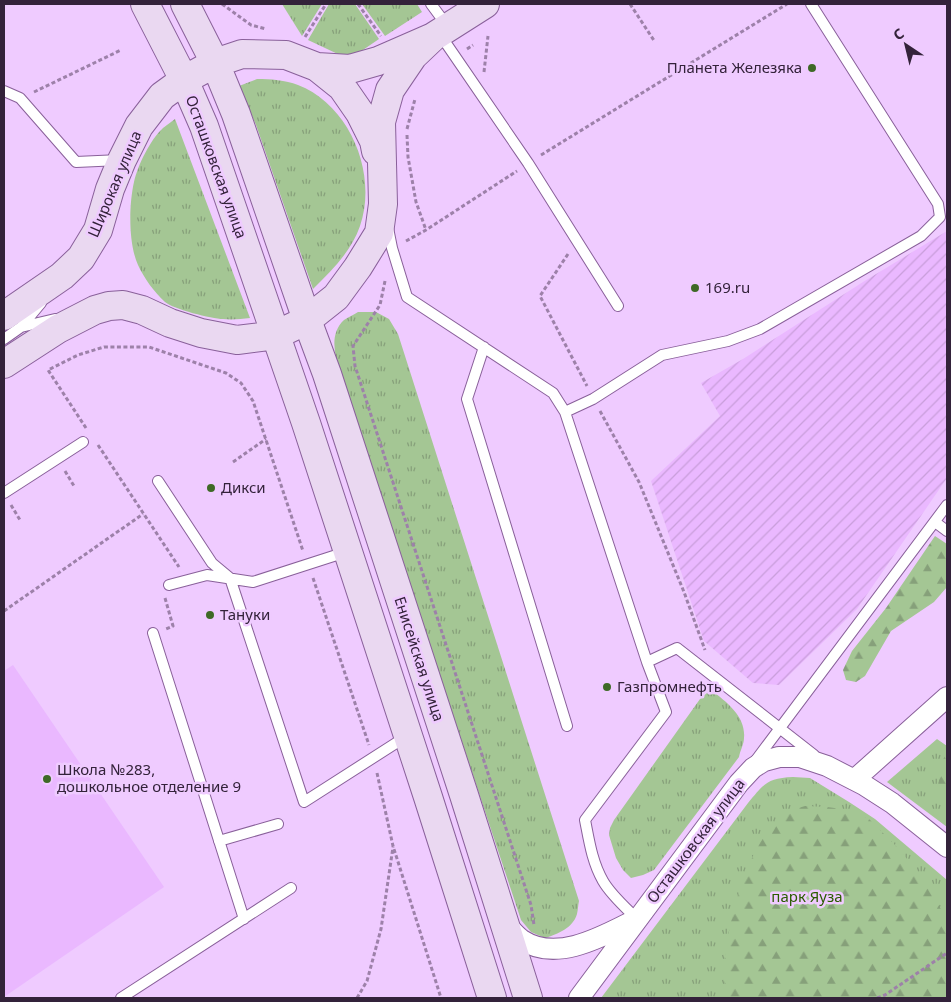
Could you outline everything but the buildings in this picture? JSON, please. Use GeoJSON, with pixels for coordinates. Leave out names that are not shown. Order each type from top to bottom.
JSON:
{"type":"FeatureCollection","features":[{"type":"Feature","properties":{"kind":"main road","name":"Осташковская улица"},"geometry":{"type":"LineString","coordinates":[[145,4],[184,80],[204,126],[276,335]]}},
{"type":"Feature","properties":{"kind":"main road"},"geometry":{"type":"LineString","coordinates":[[185,4],[215,63],[236,114],[307,320]]}},
{"type":"Feature","properties":{"kind":"main road"},"geometry":{"type":"LineString","coordinates":[[382,174],[381,122],[390,90],[413,56],[440,33],[485,4]]}},
{"type":"Feature","properties":{"kind":"main road"},"geometry":{"type":"LineString","coordinates":[[317,67],[350,69],[378,61],[440,33]]}},
{"type":"Feature","properties":{"kind":"main road","name":"Широкая улица"},"geometry":{"type":"LineString","coordinates":[[12,321],[81,258],[98,230],[110,189],[139,126],[162,96],[184,80],[215,63],[242,54],[286,55],[317,67]]}},
{"type":"Feature","properties":{"kind":"main road"},"geometry":{"type":"LineString","coordinates":[[317,67],[342,87],[360,112],[374,141],[382,174]]}},
{"type":"Feature","properties":{"kind":"main road","name":"Широкая улица"},"geometry":{"type":"LineString","coordinates":[[4,364],[58,329],[95,310],[109,306],[123,305],[142,310],[170,323],[201,333],[237,340],[276,335],[307,320],[336,297],[358,267],[379,233],[383,204],[382,174]]}},
{"type":"Feature","properties":{"kind":"main road","name":"Енисейская улица"},"geometry":{"type":"LineString","coordinates":[[307,320],[338,408],[506,924],[528,998]]}},
{"type":"Feature","properties":{"kind":"main road"},"geometry":{"type":"LineString","coordinates":[[276,335],[348,551],[492,998]]}},
{"type":"Feature","properties":{"kind":"main road"},"geometry":{"type":"LineString","coordinates":[[431,806],[437,815],[444,819],[451,819],[459,815],[464,807],[464,795]]}},
{"type":"Feature","properties":{"kind":"street"},"geometry":{"type":"LineString","coordinates":[[854,780],[947,697]]}},
{"type":"Feature","properties":{"kind":"street","name":"Осташковская улица"},"geometry":{"type":"LineString","coordinates":[[578,998],[739,783],[753,768],[764,761],[779,757],[800,757],[827,766],[864,785],[892,803],[947,847]]}},
{"type":"Feature","properties":{"kind":"street"},"geometry":{"type":"LineString","coordinates":[[506,924],[523,940],[541,948],[560,949],[597,938],[637,919]]}},
{"type":"Feature","properties":{"kind":"lane"},"geometry":{"type":"LineString","coordinates":[[431,4],[440,33],[454,56],[528,163],[618,306]]}},
{"type":"Feature","properties":{"kind":"lane"},"geometry":{"type":"LineString","coordinates":[[565,412],[593,399],[662,355],[728,341],[760,329],[921,236],[940,217],[938,204],[812,4]]}},
{"type":"Feature","properties":{"kind":"lane"},"geometry":{"type":"LineString","coordinates":[[4,91],[20,98],[76,162],[122,160]]}},
{"type":"Feature","properties":{"kind":"lane"},"geometry":{"type":"LineString","coordinates":[[383,204],[392,248],[407,297],[553,393],[565,412],[647,662],[666,712],[585,820],[596,867],[603,882],[637,919]]}},
{"type":"Feature","properties":{"kind":"lane","name":"Широкая улица"},"geometry":{"type":"LineString","coordinates":[[4,338],[12,321],[95,310]]}},
{"type":"Feature","properties":{"kind":"lane"},"geometry":{"type":"LineString","coordinates":[[484,347],[467,398],[567,726]]}},
{"type":"Feature","properties":{"kind":"lane"},"geometry":{"type":"LineString","coordinates":[[4,493],[84,442]]}},
{"type":"Feature","properties":{"kind":"lane"},"geometry":{"type":"LineString","coordinates":[[158,481],[212,563],[230,578],[304,802],[408,736]]}},
{"type":"Feature","properties":{"kind":"lane"},"geometry":{"type":"LineString","coordinates":[[739,783],[947,505]]}},
{"type":"Feature","properties":{"kind":"lane"},"geometry":{"type":"LineString","coordinates":[[935,522],[947,531]]}},
{"type":"Feature","properties":{"kind":"lane"},"geometry":{"type":"LineString","coordinates":[[169,585],[207,575],[253,582],[348,551]]}},
{"type":"Feature","properties":{"kind":"lane"},"geometry":{"type":"LineString","coordinates":[[153,633],[244,919]]}},
{"type":"Feature","properties":{"kind":"lane"},"geometry":{"type":"LineString","coordinates":[[647,662],[677,648],[827,766]]}},
{"type":"Feature","properties":{"kind":"lane"},"geometry":{"type":"LineString","coordinates":[[219,841],[278,824]]}},
{"type":"Feature","properties":{"kind":"lane"},"geometry":{"type":"LineString","coordinates":[[121,998],[291,888]]}},
{"type":"Feature","properties":{"kind":"path"},"geometry":{"type":"LineString","coordinates":[[222,4],[251,25],[269,30]]}},
{"type":"Feature","properties":{"kind":"path"},"geometry":{"type":"LineString","coordinates":[[304,40],[326,4]]}},
{"type":"Feature","properties":{"kind":"path"},"geometry":{"type":"LineString","coordinates":[[358,4],[383,40]]}},
{"type":"Feature","properties":{"kind":"path"},"geometry":{"type":"LineString","coordinates":[[630,4],[655,42]]}},
{"type":"Feature","properties":{"kind":"path"},"geometry":{"type":"LineString","coordinates":[[532,905],[355,366],[353,346],[380,305],[392,248],[426,230],[528,163],[787,4]]}},
{"type":"Feature","properties":{"kind":"path"},"geometry":{"type":"LineString","coordinates":[[481,95],[488,36]]}},
{"type":"Feature","properties":{"kind":"path"},"geometry":{"type":"LineString","coordinates":[[454,56],[473,45]]}},
{"type":"Feature","properties":{"kind":"path"},"geometry":{"type":"LineString","coordinates":[[20,98],[121,50]]}},
{"type":"Feature","properties":{"kind":"path"},"geometry":{"type":"LineString","coordinates":[[419,92],[414,99],[407,127],[408,157],[416,202],[426,230]]}},
{"type":"Feature","properties":{"kind":"path"},"geometry":{"type":"LineString","coordinates":[[577,241],[540,296],[593,399],[639,482],[684,592],[704,649],[712,655]]}},
{"type":"Feature","properties":{"kind":"path"},"geometry":{"type":"LineString","coordinates":[[87,428],[48,370],[78,355],[104,347],[149,347],[226,373],[241,383],[253,401],[373,758],[393,846],[441,998]]}},
{"type":"Feature","properties":{"kind":"path"},"geometry":{"type":"LineString","coordinates":[[234,462],[266,439]]}},
{"type":"Feature","properties":{"kind":"path"},"geometry":{"type":"LineString","coordinates":[[97,444],[188,580]]}},
{"type":"Feature","properties":{"kind":"path"},"geometry":{"type":"LineString","coordinates":[[4,612],[144,514]]}},
{"type":"Feature","properties":{"kind":"path"},"geometry":{"type":"LineString","coordinates":[[153,633],[173,626],[162,588],[169,585]]}},
{"type":"Feature","properties":{"kind":"path"},"geometry":{"type":"LineString","coordinates":[[357,998],[366,981],[381,930],[393,846]]}},
{"type":"Feature","properties":{"kind":"path"},"geometry":{"type":"LineString","coordinates":[[876,998],[885,995],[947,953]]}},
{"type":"Feature","properties":{"kind":"shaded area"},"geometry":{"type":"Polygon","coordinates":[[[947,231],[947,478],[857,609],[779,685],[753,683],[704,641],[651,481],[720,416],[701,383],[743,359],[947,231]]]}},
{"type":"Feature","properties":{"kind":"shaded area","name":"Школа №283, дошкольное отделение 9"},"geometry":{"type":"Polygon","coordinates":[[[13,665],[164,887],[4,997],[4,671],[13,665]]]}},
{"type":"Feature","properties":{"kind":"green space"},"geometry":{"type":"Polygon","coordinates":[[[282,4],[322,4],[302,36],[282,4]]]}},
{"type":"Feature","properties":{"kind":"green space"},"geometry":{"type":"Polygon","coordinates":[[[329,4],[355,4],[379,39],[357,54],[342,56],[308,40],[329,4]]]}},
{"type":"Feature","properties":{"kind":"green space"},"geometry":{"type":"Polygon","coordinates":[[[362,4],[417,4],[422,12],[385,36],[362,4]]]}},
{"type":"Feature","properties":{"kind":"green space"},"geometry":{"type":"Polygon","coordinates":[[[257,79],[288,82],[316,95],[332,108],[345,125],[355,143],[362,164],[365,206],[360,226],[352,244],[334,268],[313,289],[256,125],[239,86],[257,79]]]}},
{"type":"Feature","properties":{"kind":"green space"},"geometry":{"type":"Polygon","coordinates":[[[175,119],[250,318],[218,319],[169,305],[146,280],[138,265],[132,246],[130,223],[134,182],[138,168],[149,146],[158,133],[175,119]]]}},
{"type":"Feature","properties":{"kind":"green space"},"geometry":{"type":"Polygon","coordinates":[[[358,312],[376,312],[389,319],[398,334],[579,901],[577,914],[569,927],[545,938],[531,932],[521,920],[339,371],[334,344],[336,331],[344,320],[358,312]]]}},
{"type":"Feature","properties":{"kind":"green space"},"geometry":{"type":"Polygon","coordinates":[[[935,536],[947,544],[947,587],[934,602],[891,631],[865,676],[856,682],[846,680],[843,670],[852,651],[886,608],[935,536]]]}},
{"type":"Feature","properties":{"kind":"green space"},"geometry":{"type":"Polygon","coordinates":[[[707,693],[715,693],[731,707],[742,724],[744,738],[739,757],[654,870],[631,878],[623,870],[616,858],[609,835],[610,828],[700,699],[707,693]]]}},
{"type":"Feature","properties":{"kind":"green space"},"geometry":{"type":"Polygon","coordinates":[[[937,739],[947,746],[947,827],[887,782],[937,739]]]}},
{"type":"Feature","properties":{"kind":"green space"},"geometry":{"type":"Polygon","coordinates":[[[947,753],[947,794],[939,787],[939,766],[947,753]]]}},
{"type":"Feature","properties":{"kind":"green space","name":"парк Яуза"},"geometry":{"type":"Polygon","coordinates":[[[793,777],[810,778],[875,819],[947,880],[947,998],[601,998],[758,791],[767,783],[777,779],[793,777]]]}},
{"type":"Feature","properties":{"kind":"green space","name":"парк Яуза"},"geometry":{"type":"Polygon","coordinates":[[[805,806],[849,810],[869,819],[899,849],[926,883],[947,920],[947,998],[725,998],[724,967],[726,949],[733,914],[744,876],[761,841],[772,826],[786,813],[805,806]]]}},
{"type":"Feature","properties":{"kind":"place","name":"Планета Железяка"},"geometry":{"type":"Point","coordinates":[812,68]}},
{"type":"Feature","properties":{"kind":"place","name":"169.ru"},"geometry":{"type":"Point","coordinates":[695,288]}},
{"type":"Feature","properties":{"kind":"place","name":"Дикси"},"geometry":{"type":"Point","coordinates":[211,488]}},
{"type":"Feature","properties":{"kind":"place","name":"Тануки"},"geometry":{"type":"Point","coordinates":[210,615]}},
{"type":"Feature","properties":{"kind":"place","name":"Газпромнефть"},"geometry":{"type":"Point","coordinates":[607,687]}},
{"type":"Feature","properties":{"kind":"place","name":"Школа №283, дошкольное отделение 9"},"geometry":{"type":"Point","coordinates":[47,779]}}]}
